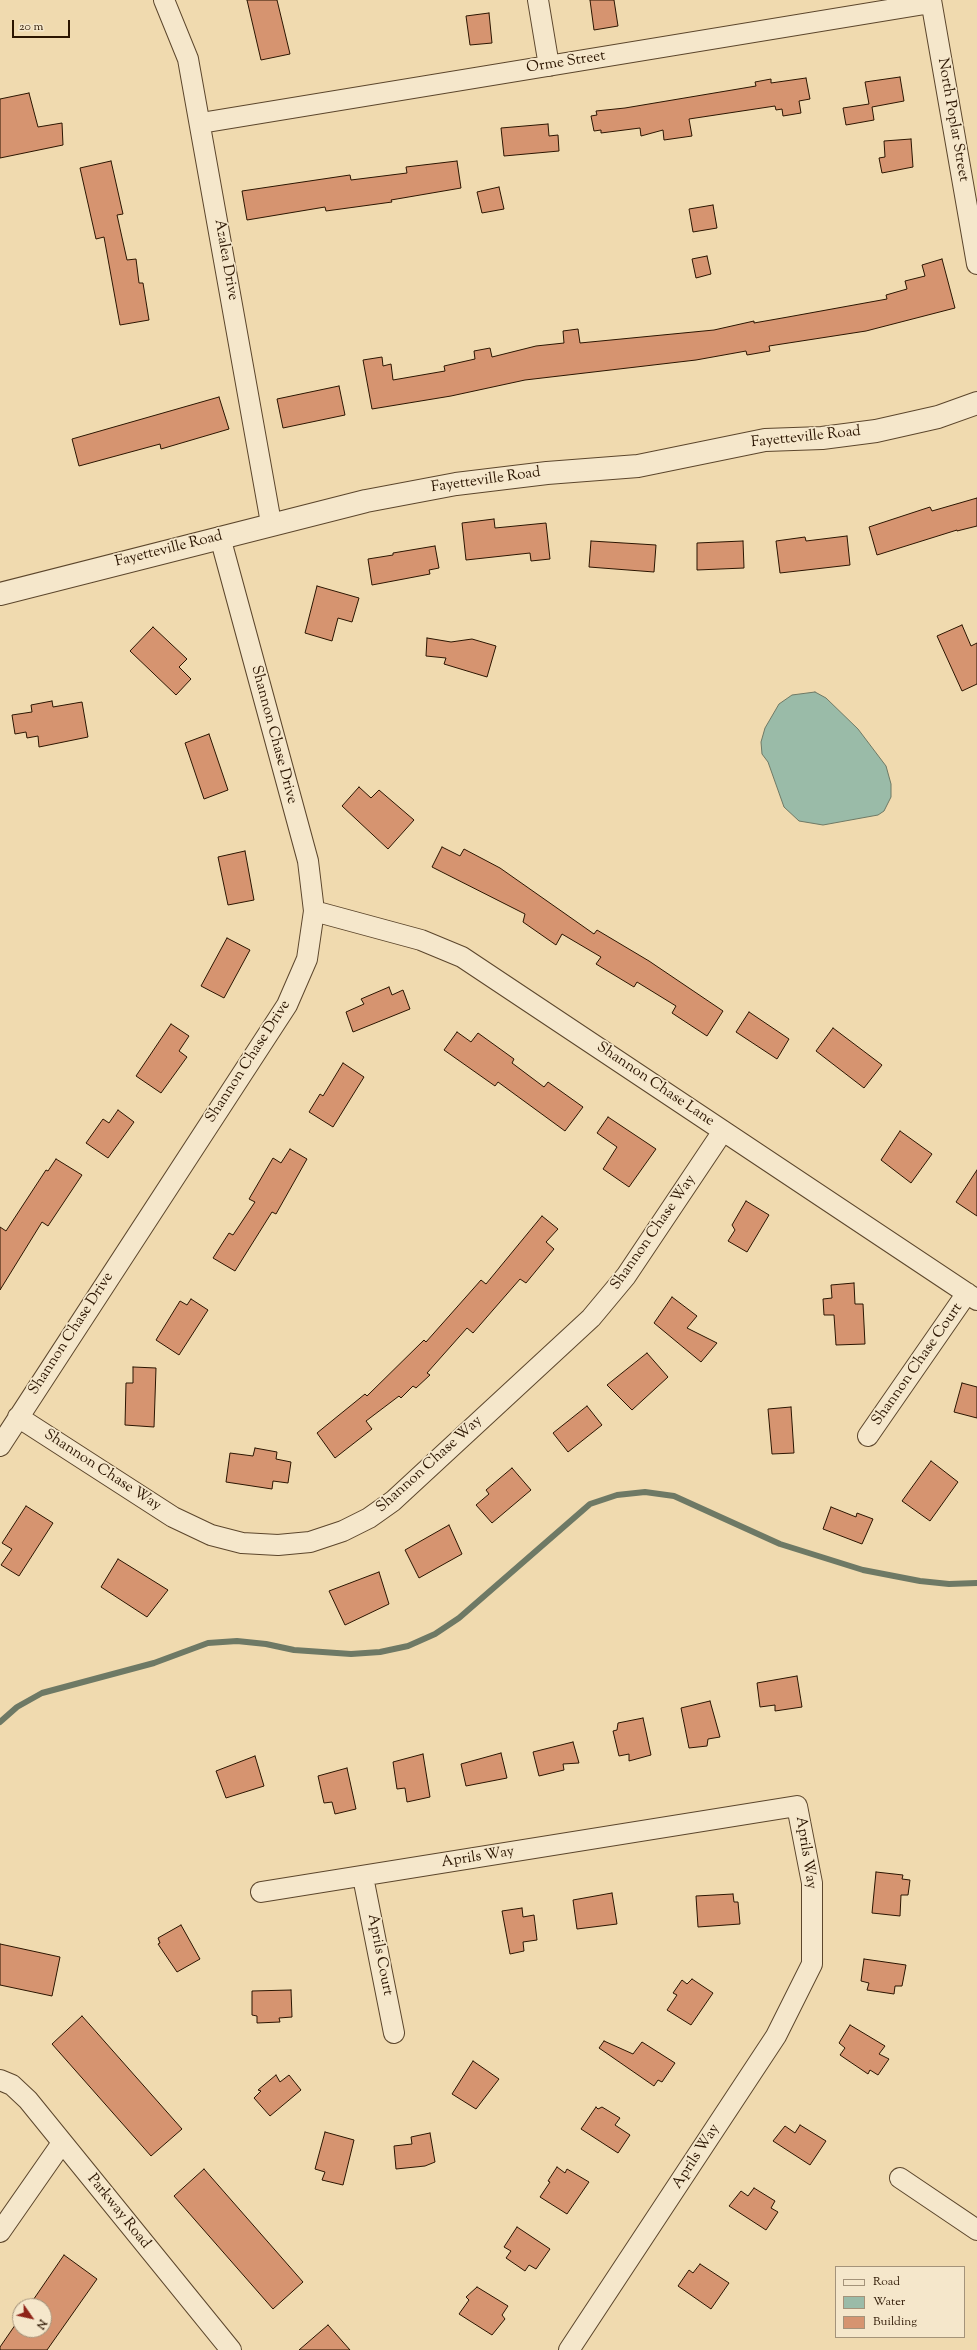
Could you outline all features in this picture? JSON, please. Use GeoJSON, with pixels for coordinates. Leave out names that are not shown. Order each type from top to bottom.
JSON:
{"type":"FeatureCollection","features":[{"type":"Feature","properties":{"kind":"street","name":"Azalea Drive"},"geometry":{"type":"LineString","coordinates":[[164,0],[188,59],[201,123],[271,524]]}},
{"type":"Feature","properties":{"kind":"street"},"geometry":{"type":"LineString","coordinates":[[538,0],[549,66]]}},
{"type":"Feature","properties":{"kind":"street","name":"Orme Street"},"geometry":{"type":"LineString","coordinates":[[201,123],[931,1]]}},
{"type":"Feature","properties":{"kind":"street","name":"North Poplar Street"},"geometry":{"type":"LineString","coordinates":[[931,1],[977,264]]}},
{"type":"Feature","properties":{"kind":"street","name":"Fayetteville Road"},"geometry":{"type":"LineString","coordinates":[[0,594],[366,501],[456,484],[547,472],[638,466],[765,440],[822,438],[876,431],[938,416],[977,404]]}},
{"type":"Feature","properties":{"kind":"street","name":"Shannon Chase Drive"},"geometry":{"type":"LineString","coordinates":[[0,1446],[287,1005],[307,959],[314,911],[308,861],[220,537]]}},
{"type":"Feature","properties":{"kind":"street","name":"Shannon Chase Lane"},"geometry":{"type":"LineString","coordinates":[[314,911],[421,940],[462,957],[972,1296]]}},
{"type":"Feature","properties":{"kind":"street","name":"Shannon Chase Way"},"geometry":{"type":"LineString","coordinates":[[18,1417],[173,1517],[211,1535],[242,1543],[278,1545],[310,1542],[344,1531],[369,1518],[393,1501],[591,1318],[626,1276],[723,1131]]}},
{"type":"Feature","properties":{"kind":"street","name":"Shannon Chase Court"},"geometry":{"type":"LineString","coordinates":[[868,1436],[972,1296]]}},
{"type":"Feature","properties":{"kind":"street","name":"Aprils Way"},"geometry":{"type":"LineString","coordinates":[[261,1892],[363,1877],[798,1806],[812,1883],[812,1964],[776,2036],[569,2350]]}},
{"type":"Feature","properties":{"kind":"street","name":"Aprils Court"},"geometry":{"type":"LineString","coordinates":[[363,1877],[394,2033]]}},
{"type":"Feature","properties":{"kind":"street","name":"Parkway Road"},"geometry":{"type":"LineString","coordinates":[[0,2080],[12,2085],[28,2100],[231,2350]]}},
{"type":"Feature","properties":{"kind":"street"},"geometry":{"type":"LineString","coordinates":[[0,2232],[62,2142]]}},
{"type":"Feature","properties":{"kind":"street"},"geometry":{"type":"LineString","coordinates":[[900,2178],[977,2230]]}},
{"type":"Feature","properties":{"kind":"water"},"geometry":{"type":"Polygon","coordinates":[[[815,692],[826,698],[858,729],[886,766],[891,784],[891,797],[884,811],[878,815],[823,825],[799,821],[784,807],[768,762],[762,754],[761,742],[765,728],[779,704],[792,695],[815,692]]]}},
{"type":"Feature","properties":{"kind":"building"},"geometry":{"type":"Polygon","coordinates":[[[247,0],[277,0],[290,54],[261,60],[247,0]]]}},
{"type":"Feature","properties":{"kind":"building"},"geometry":{"type":"Polygon","coordinates":[[[590,0],[614,0],[618,26],[594,30],[590,0]]]}},
{"type":"Feature","properties":{"kind":"building"},"geometry":{"type":"Polygon","coordinates":[[[489,13],[492,43],[470,45],[466,16],[489,13]]]}},
{"type":"Feature","properties":{"kind":"building"},"geometry":{"type":"Polygon","coordinates":[[[900,77],[904,101],[872,107],[874,120],[846,125],[843,108],[869,104],[865,82],[900,77]]]}},
{"type":"Feature","properties":{"kind":"building"},"geometry":{"type":"Polygon","coordinates":[[[806,78],[810,99],[799,101],[801,113],[783,116],[782,109],[776,110],[775,106],[689,119],[692,136],[664,140],[663,130],[641,136],[640,128],[601,133],[601,130],[594,131],[591,116],[597,115],[596,111],[625,108],[756,86],[755,82],[771,79],[771,83],[806,78]]]}},
{"type":"Feature","properties":{"kind":"building"},"geometry":{"type":"Polygon","coordinates":[[[29,93],[38,127],[62,123],[63,145],[0,158],[0,99],[29,93]]]}},
{"type":"Feature","properties":{"kind":"building"},"geometry":{"type":"Polygon","coordinates":[[[548,124],[549,136],[558,135],[559,151],[504,156],[501,128],[548,124]]]}},
{"type":"Feature","properties":{"kind":"building"},"geometry":{"type":"Polygon","coordinates":[[[911,139],[913,167],[882,173],[879,158],[885,157],[884,141],[911,139]]]}},
{"type":"Feature","properties":{"kind":"building"},"geometry":{"type":"Polygon","coordinates":[[[111,161],[123,214],[117,215],[127,260],[136,259],[139,283],[143,283],[149,320],[120,325],[104,237],[96,239],[80,168],[111,161]]]}},
{"type":"Feature","properties":{"kind":"building"},"geometry":{"type":"Polygon","coordinates":[[[457,161],[461,188],[391,200],[392,202],[326,211],[325,207],[247,220],[242,191],[350,175],[351,180],[407,173],[406,167],[457,161]]]}},
{"type":"Feature","properties":{"kind":"building"},"geometry":{"type":"Polygon","coordinates":[[[499,187],[504,209],[482,213],[477,192],[499,187]]]}},
{"type":"Feature","properties":{"kind":"building"},"geometry":{"type":"Polygon","coordinates":[[[713,205],[717,228],[693,232],[689,209],[713,205]]]}},
{"type":"Feature","properties":{"kind":"building"},"geometry":{"type":"Polygon","coordinates":[[[707,256],[711,274],[696,278],[692,259],[707,256]]]}},
{"type":"Feature","properties":{"kind":"building"},"geometry":{"type":"Polygon","coordinates":[[[942,259],[955,308],[866,331],[769,346],[770,351],[747,355],[746,351],[696,360],[525,380],[451,396],[372,409],[363,360],[382,357],[383,366],[391,364],[393,380],[445,371],[444,366],[475,359],[474,351],[490,348],[492,357],[536,346],[564,343],[563,331],[578,329],[580,343],[714,330],[754,321],[754,323],[887,299],[886,295],[907,289],[905,281],[925,276],[922,265],[942,259]]]}},
{"type":"Feature","properties":{"kind":"building"},"geometry":{"type":"Polygon","coordinates":[[[339,386],[345,415],[283,428],[277,399],[339,386]]]}},
{"type":"Feature","properties":{"kind":"building"},"geometry":{"type":"Polygon","coordinates":[[[219,397],[229,429],[161,449],[160,444],[79,466],[72,439],[219,397]]]}},
{"type":"Feature","properties":{"kind":"building"},"geometry":{"type":"Polygon","coordinates":[[[977,498],[977,526],[957,530],[877,555],[869,527],[930,507],[932,511],[977,498]]]}},
{"type":"Feature","properties":{"kind":"building"},"geometry":{"type":"Polygon","coordinates":[[[494,519],[495,528],[546,523],[550,559],[531,561],[530,553],[466,560],[462,523],[494,519]]]}},
{"type":"Feature","properties":{"kind":"building"},"geometry":{"type":"Polygon","coordinates":[[[847,536],[850,565],[780,573],[776,541],[805,537],[806,541],[847,536]]]}},
{"type":"Feature","properties":{"kind":"building"},"geometry":{"type":"Polygon","coordinates":[[[591,541],[656,545],[654,572],[589,567],[591,541]]]}},
{"type":"Feature","properties":{"kind":"building"},"geometry":{"type":"Polygon","coordinates":[[[743,541],[744,568],[697,570],[697,543],[743,541]]]}},
{"type":"Feature","properties":{"kind":"building"},"geometry":{"type":"Polygon","coordinates":[[[435,546],[439,568],[429,570],[430,574],[372,585],[368,559],[435,546]]]}},
{"type":"Feature","properties":{"kind":"building"},"geometry":{"type":"Polygon","coordinates":[[[317,586],[359,598],[352,622],[338,618],[332,641],[305,633],[317,586]]]}},
{"type":"Feature","properties":{"kind":"building"},"geometry":{"type":"Polygon","coordinates":[[[962,625],[971,646],[977,643],[977,684],[962,691],[937,636],[962,625]]]}},
{"type":"Feature","properties":{"kind":"building"},"geometry":{"type":"Polygon","coordinates":[[[153,627],[187,659],[179,667],[191,679],[176,695],[130,651],[153,627]]]}},
{"type":"Feature","properties":{"kind":"building"},"geometry":{"type":"Polygon","coordinates":[[[427,638],[451,642],[472,639],[496,646],[487,677],[444,664],[446,658],[426,656],[427,638]]]}},
{"type":"Feature","properties":{"kind":"building"},"geometry":{"type":"Polygon","coordinates":[[[52,701],[53,707],[82,702],[88,737],[39,747],[38,736],[27,738],[26,732],[15,734],[12,715],[32,712],[31,705],[52,701]]]}},
{"type":"Feature","properties":{"kind":"building"},"geometry":{"type":"Polygon","coordinates":[[[209,734],[228,790],[204,799],[185,743],[209,734]]]}},
{"type":"Feature","properties":{"kind":"building"},"geometry":{"type":"Polygon","coordinates":[[[359,787],[371,798],[379,790],[414,820],[388,849],[342,806],[359,787]]]}},
{"type":"Feature","properties":{"kind":"building"},"geometry":{"type":"Polygon","coordinates":[[[442,847],[460,856],[464,849],[500,868],[594,934],[597,930],[649,961],[723,1011],[707,1036],[672,1013],[676,1006],[637,982],[634,987],[596,964],[601,957],[562,934],[556,945],[523,922],[525,914],[432,867],[442,847]]]}},
{"type":"Feature","properties":{"kind":"building"},"geometry":{"type":"Polygon","coordinates":[[[245,851],[254,900],[228,905],[218,857],[245,851]]]}},
{"type":"Feature","properties":{"kind":"building"},"geometry":{"type":"Polygon","coordinates":[[[227,938],[250,950],[224,998],[201,986],[227,938]]]}},
{"type":"Feature","properties":{"kind":"building"},"geometry":{"type":"Polygon","coordinates":[[[389,987],[392,995],[403,990],[410,1009],[353,1032],[346,1012],[364,1004],[361,999],[389,987]]]}},
{"type":"Feature","properties":{"kind":"building"},"geometry":{"type":"Polygon","coordinates":[[[749,1012],[789,1039],[777,1059],[736,1032],[749,1012]]]}},
{"type":"Feature","properties":{"kind":"building"},"geometry":{"type":"Polygon","coordinates":[[[171,1024],[189,1036],[179,1051],[187,1057],[161,1093],[136,1076],[171,1024]]]}},
{"type":"Feature","properties":{"kind":"building"},"geometry":{"type":"Polygon","coordinates":[[[833,1028],[882,1065],[864,1088],[816,1051],[833,1028]]]}},
{"type":"Feature","properties":{"kind":"building"},"geometry":{"type":"Polygon","coordinates":[[[457,1032],[471,1042],[478,1033],[514,1059],[512,1063],[544,1087],[548,1082],[583,1107],[565,1131],[498,1082],[495,1086],[444,1050],[457,1032]]]}},
{"type":"Feature","properties":{"kind":"building"},"geometry":{"type":"Polygon","coordinates":[[[343,1063],[364,1077],[333,1127],[309,1112],[320,1094],[323,1096],[343,1063]]]}},
{"type":"Feature","properties":{"kind":"building"},"geometry":{"type":"Polygon","coordinates":[[[118,1110],[134,1122],[108,1158],[86,1143],[103,1119],[109,1123],[118,1110]]]}},
{"type":"Feature","properties":{"kind":"building"},"geometry":{"type":"Polygon","coordinates":[[[608,1117],[656,1149],[629,1187],[603,1169],[617,1147],[597,1133],[608,1117]]]}},
{"type":"Feature","properties":{"kind":"building"},"geometry":{"type":"Polygon","coordinates":[[[900,1131],[932,1154],[911,1183],[881,1160],[900,1131]]]}},
{"type":"Feature","properties":{"kind":"building"},"geometry":{"type":"Polygon","coordinates":[[[290,1149],[307,1159],[276,1214],[272,1212],[235,1271],[213,1258],[229,1233],[233,1235],[255,1202],[249,1199],[273,1158],[281,1163],[290,1149]]]}},
{"type":"Feature","properties":{"kind":"building"},"geometry":{"type":"Polygon","coordinates":[[[56,1159],[82,1175],[48,1226],[42,1222],[0,1290],[0,1227],[6,1231],[46,1170],[48,1171],[56,1159]]]}},
{"type":"Feature","properties":{"kind":"building"},"geometry":{"type":"Polygon","coordinates":[[[977,1170],[977,1216],[956,1202],[977,1170]]]}},
{"type":"Feature","properties":{"kind":"building"},"geometry":{"type":"Polygon","coordinates":[[[746,1201],[769,1215],[747,1252],[728,1241],[735,1230],[732,1225],[746,1201]]]}},
{"type":"Feature","properties":{"kind":"building"},"geometry":{"type":"Polygon","coordinates":[[[542,1216],[558,1229],[546,1242],[554,1249],[526,1283],[520,1279],[473,1333],[467,1328],[427,1373],[430,1375],[416,1388],[413,1386],[401,1398],[399,1396],[366,1421],[372,1429],[335,1458],[317,1433],[365,1394],[367,1396],[424,1340],[426,1342],[481,1280],[486,1284],[542,1216]]]}},
{"type":"Feature","properties":{"kind":"building"},"geometry":{"type":"Polygon","coordinates":[[[854,1283],[855,1304],[863,1304],[865,1344],[836,1345],[834,1315],[824,1315],[823,1299],[832,1298],[831,1285],[854,1283]]]}},
{"type":"Feature","properties":{"kind":"building"},"geometry":{"type":"Polygon","coordinates":[[[672,1297],[697,1316],[687,1328],[717,1343],[701,1362],[654,1323],[672,1297]]]}},
{"type":"Feature","properties":{"kind":"building"},"geometry":{"type":"Polygon","coordinates":[[[191,1299],[208,1310],[179,1355],[156,1340],[180,1301],[187,1305],[191,1299]]]}},
{"type":"Feature","properties":{"kind":"building"},"geometry":{"type":"Polygon","coordinates":[[[647,1353],[668,1377],[632,1410],[607,1385],[647,1353]]]}},
{"type":"Feature","properties":{"kind":"building"},"geometry":{"type":"Polygon","coordinates":[[[133,1367],[156,1368],[154,1427],[125,1425],[126,1383],[133,1383],[133,1367]]]}},
{"type":"Feature","properties":{"kind":"building"},"geometry":{"type":"Polygon","coordinates":[[[962,1383],[977,1387],[977,1418],[954,1412],[962,1383]]]}},
{"type":"Feature","properties":{"kind":"building"},"geometry":{"type":"Polygon","coordinates":[[[587,1406],[602,1425],[568,1452],[553,1433],[587,1406]]]}},
{"type":"Feature","properties":{"kind":"building"},"geometry":{"type":"Polygon","coordinates":[[[791,1407],[794,1453],[772,1454],[768,1409],[791,1407]]]}},
{"type":"Feature","properties":{"kind":"building"},"geometry":{"type":"Polygon","coordinates":[[[255,1448],[277,1452],[276,1459],[291,1462],[288,1483],[273,1481],[272,1489],[226,1482],[230,1453],[253,1456],[255,1448]]]}},
{"type":"Feature","properties":{"kind":"building"},"geometry":{"type":"Polygon","coordinates":[[[931,1461],[958,1482],[930,1521],[902,1501],[931,1461]]]}},
{"type":"Feature","properties":{"kind":"building"},"geometry":{"type":"Polygon","coordinates":[[[512,1468],[531,1490],[492,1523],[476,1505],[489,1494],[486,1490],[512,1468]]]}},
{"type":"Feature","properties":{"kind":"building"},"geometry":{"type":"Polygon","coordinates":[[[26,1506],[53,1523],[19,1576],[1,1565],[12,1549],[2,1543],[26,1506]]]}},
{"type":"Feature","properties":{"kind":"building"},"geometry":{"type":"Polygon","coordinates":[[[831,1507],[856,1517],[857,1513],[873,1519],[862,1544],[823,1529],[831,1507]]]}},
{"type":"Feature","properties":{"kind":"building"},"geometry":{"type":"Polygon","coordinates":[[[449,1525],[462,1554],[419,1578],[405,1550],[449,1525]]]}},
{"type":"Feature","properties":{"kind":"building"},"geometry":{"type":"Polygon","coordinates":[[[118,1559],[168,1590],[147,1617],[101,1587],[118,1559]]]}},
{"type":"Feature","properties":{"kind":"building"},"geometry":{"type":"Polygon","coordinates":[[[379,1572],[389,1604],[345,1625],[329,1591],[379,1572]]]}},
{"type":"Feature","properties":{"kind":"building"},"geometry":{"type":"Polygon","coordinates":[[[797,1676],[802,1707],[775,1711],[775,1705],[760,1707],[757,1683],[797,1676]]]}},
{"type":"Feature","properties":{"kind":"building"},"geometry":{"type":"Polygon","coordinates":[[[710,1701],[720,1737],[708,1739],[707,1746],[689,1748],[681,1708],[710,1701]]]}},
{"type":"Feature","properties":{"kind":"building"},"geometry":{"type":"Polygon","coordinates":[[[643,1718],[651,1755],[629,1761],[629,1754],[619,1756],[613,1731],[617,1730],[618,1723],[643,1718]]]}},
{"type":"Feature","properties":{"kind":"building"},"geometry":{"type":"Polygon","coordinates":[[[573,1742],[579,1763],[563,1764],[564,1770],[539,1776],[533,1752],[573,1742]]]}},
{"type":"Feature","properties":{"kind":"building"},"geometry":{"type":"Polygon","coordinates":[[[501,1753],[507,1778],[466,1786],[461,1764],[501,1753]]]}},
{"type":"Feature","properties":{"kind":"building"},"geometry":{"type":"Polygon","coordinates":[[[423,1754],[430,1797],[407,1802],[405,1788],[397,1789],[393,1762],[423,1754]]]}},
{"type":"Feature","properties":{"kind":"building"},"geometry":{"type":"Polygon","coordinates":[[[255,1756],[264,1786],[226,1798],[216,1771],[255,1756]]]}},
{"type":"Feature","properties":{"kind":"building"},"geometry":{"type":"Polygon","coordinates":[[[347,1768],[356,1809],[335,1814],[332,1802],[324,1803],[318,1776],[347,1768]]]}},
{"type":"Feature","properties":{"kind":"building"},"geometry":{"type":"Polygon","coordinates":[[[876,1872],[903,1875],[902,1879],[910,1880],[908,1895],[901,1895],[900,1916],[872,1913],[876,1872]]]}},
{"type":"Feature","properties":{"kind":"building"},"geometry":{"type":"Polygon","coordinates":[[[612,1893],[617,1924],[577,1929],[573,1900],[612,1893]]]}},
{"type":"Feature","properties":{"kind":"building"},"geometry":{"type":"Polygon","coordinates":[[[733,1894],[734,1902],[738,1902],[740,1924],[698,1927],[696,1896],[733,1894]]]}},
{"type":"Feature","properties":{"kind":"building"},"geometry":{"type":"Polygon","coordinates":[[[522,1908],[523,1917],[534,1915],[537,1940],[523,1942],[524,1951],[510,1954],[502,1911],[522,1908]]]}},
{"type":"Feature","properties":{"kind":"building"},"geometry":{"type":"Polygon","coordinates":[[[181,1925],[200,1959],[177,1972],[158,1944],[160,1943],[158,1938],[181,1925]]]}},
{"type":"Feature","properties":{"kind":"building"},"geometry":{"type":"Polygon","coordinates":[[[0,1944],[60,1957],[52,1996],[0,1985],[0,1944]]]}},
{"type":"Feature","properties":{"kind":"building"},"geometry":{"type":"Polygon","coordinates":[[[864,1959],[906,1965],[902,1986],[895,1986],[894,1994],[867,1990],[869,1983],[861,1981],[864,1959]]]}},
{"type":"Feature","properties":{"kind":"building"},"geometry":{"type":"Polygon","coordinates":[[[692,1979],[713,1993],[691,2025],[667,2010],[677,1995],[673,1993],[682,1980],[687,1984],[692,1979]]]}},
{"type":"Feature","properties":{"kind":"building"},"geometry":{"type":"Polygon","coordinates":[[[291,1990],[292,2017],[279,2018],[280,2022],[257,2023],[257,2016],[252,2015],[252,1991],[291,1990]]]}},
{"type":"Feature","properties":{"kind":"building"},"geometry":{"type":"Polygon","coordinates":[[[82,2016],[182,2129],[151,2156],[52,2044],[82,2016]]]}},
{"type":"Feature","properties":{"kind":"building"},"geometry":{"type":"Polygon","coordinates":[[[850,2025],[885,2046],[879,2054],[889,2059],[878,2075],[870,2070],[868,2074],[840,2055],[845,2048],[839,2043],[850,2025]]]}},
{"type":"Feature","properties":{"kind":"building"},"geometry":{"type":"Polygon","coordinates":[[[604,2041],[633,2054],[642,2042],[675,2063],[662,2082],[658,2080],[654,2086],[599,2048],[604,2041]]]}},
{"type":"Feature","properties":{"kind":"building"},"geometry":{"type":"Polygon","coordinates":[[[473,2061],[499,2079],[476,2109],[452,2094],[473,2061]]]}},
{"type":"Feature","properties":{"kind":"building"},"geometry":{"type":"Polygon","coordinates":[[[276,2075],[280,2082],[289,2075],[301,2090],[270,2116],[254,2098],[261,2091],[258,2090],[276,2075]]]}},
{"type":"Feature","properties":{"kind":"building"},"geometry":{"type":"Polygon","coordinates":[[[596,2107],[598,2109],[602,2107],[620,2118],[615,2125],[630,2135],[618,2153],[581,2129],[596,2107]]]}},
{"type":"Feature","properties":{"kind":"building"},"geometry":{"type":"Polygon","coordinates":[[[800,2125],[826,2141],[810,2165],[773,2141],[785,2126],[795,2133],[800,2125]]]}},
{"type":"Feature","properties":{"kind":"building"},"geometry":{"type":"Polygon","coordinates":[[[325,2132],[354,2140],[343,2185],[322,2180],[325,2172],[315,2169],[325,2132]]]}},
{"type":"Feature","properties":{"kind":"building"},"geometry":{"type":"Polygon","coordinates":[[[430,2133],[435,2162],[425,2166],[396,2169],[394,2146],[412,2144],[411,2137],[430,2133]]]}},
{"type":"Feature","properties":{"kind":"building"},"geometry":{"type":"Polygon","coordinates":[[[557,2167],[565,2173],[567,2169],[589,2182],[567,2214],[540,2197],[550,2182],[548,2181],[557,2167]]]}},
{"type":"Feature","properties":{"kind":"building"},"geometry":{"type":"Polygon","coordinates":[[[204,2169],[303,2282],[273,2309],[174,2196],[204,2169]]]}},
{"type":"Feature","properties":{"kind":"building"},"geometry":{"type":"Polygon","coordinates":[[[754,2188],[775,2201],[771,2208],[778,2212],[766,2230],[729,2206],[741,2191],[748,2196],[754,2188]]]}},
{"type":"Feature","properties":{"kind":"building"},"geometry":{"type":"Polygon","coordinates":[[[517,2227],[550,2249],[536,2269],[529,2265],[525,2271],[506,2258],[511,2251],[504,2247],[517,2227]]]}},
{"type":"Feature","properties":{"kind":"building"},"geometry":{"type":"Polygon","coordinates":[[[64,2255],[97,2279],[47,2350],[0,2350],[0,2347],[12,2330],[12,2338],[52,2338],[52,2298],[34,2298],[64,2255]]]}},
{"type":"Feature","properties":{"kind":"building"},"geometry":{"type":"Polygon","coordinates":[[[700,2264],[729,2283],[711,2309],[678,2286],[689,2270],[693,2273],[700,2264]]]}},
{"type":"Feature","properties":{"kind":"building"},"geometry":{"type":"Polygon","coordinates":[[[477,2287],[508,2306],[502,2315],[505,2319],[492,2335],[459,2314],[469,2300],[466,2297],[477,2287]]]}},
{"type":"Feature","properties":{"kind":"building"},"geometry":{"type":"Polygon","coordinates":[[[328,2325],[350,2350],[299,2350],[328,2325]]]}},
{"type":"Feature","properties":{"kind":"waterway"},"geometry":{"type":"LineString","coordinates":[[0,1722],[17,1707],[42,1693],[154,1663],[208,1643],[237,1641],[266,1644],[294,1650],[351,1654],[380,1652],[408,1646],[435,1634],[459,1618],[590,1504],[617,1495],[645,1492],[674,1496],[780,1544],[863,1570],[920,1581],[949,1584],[977,1583]]}}]}
